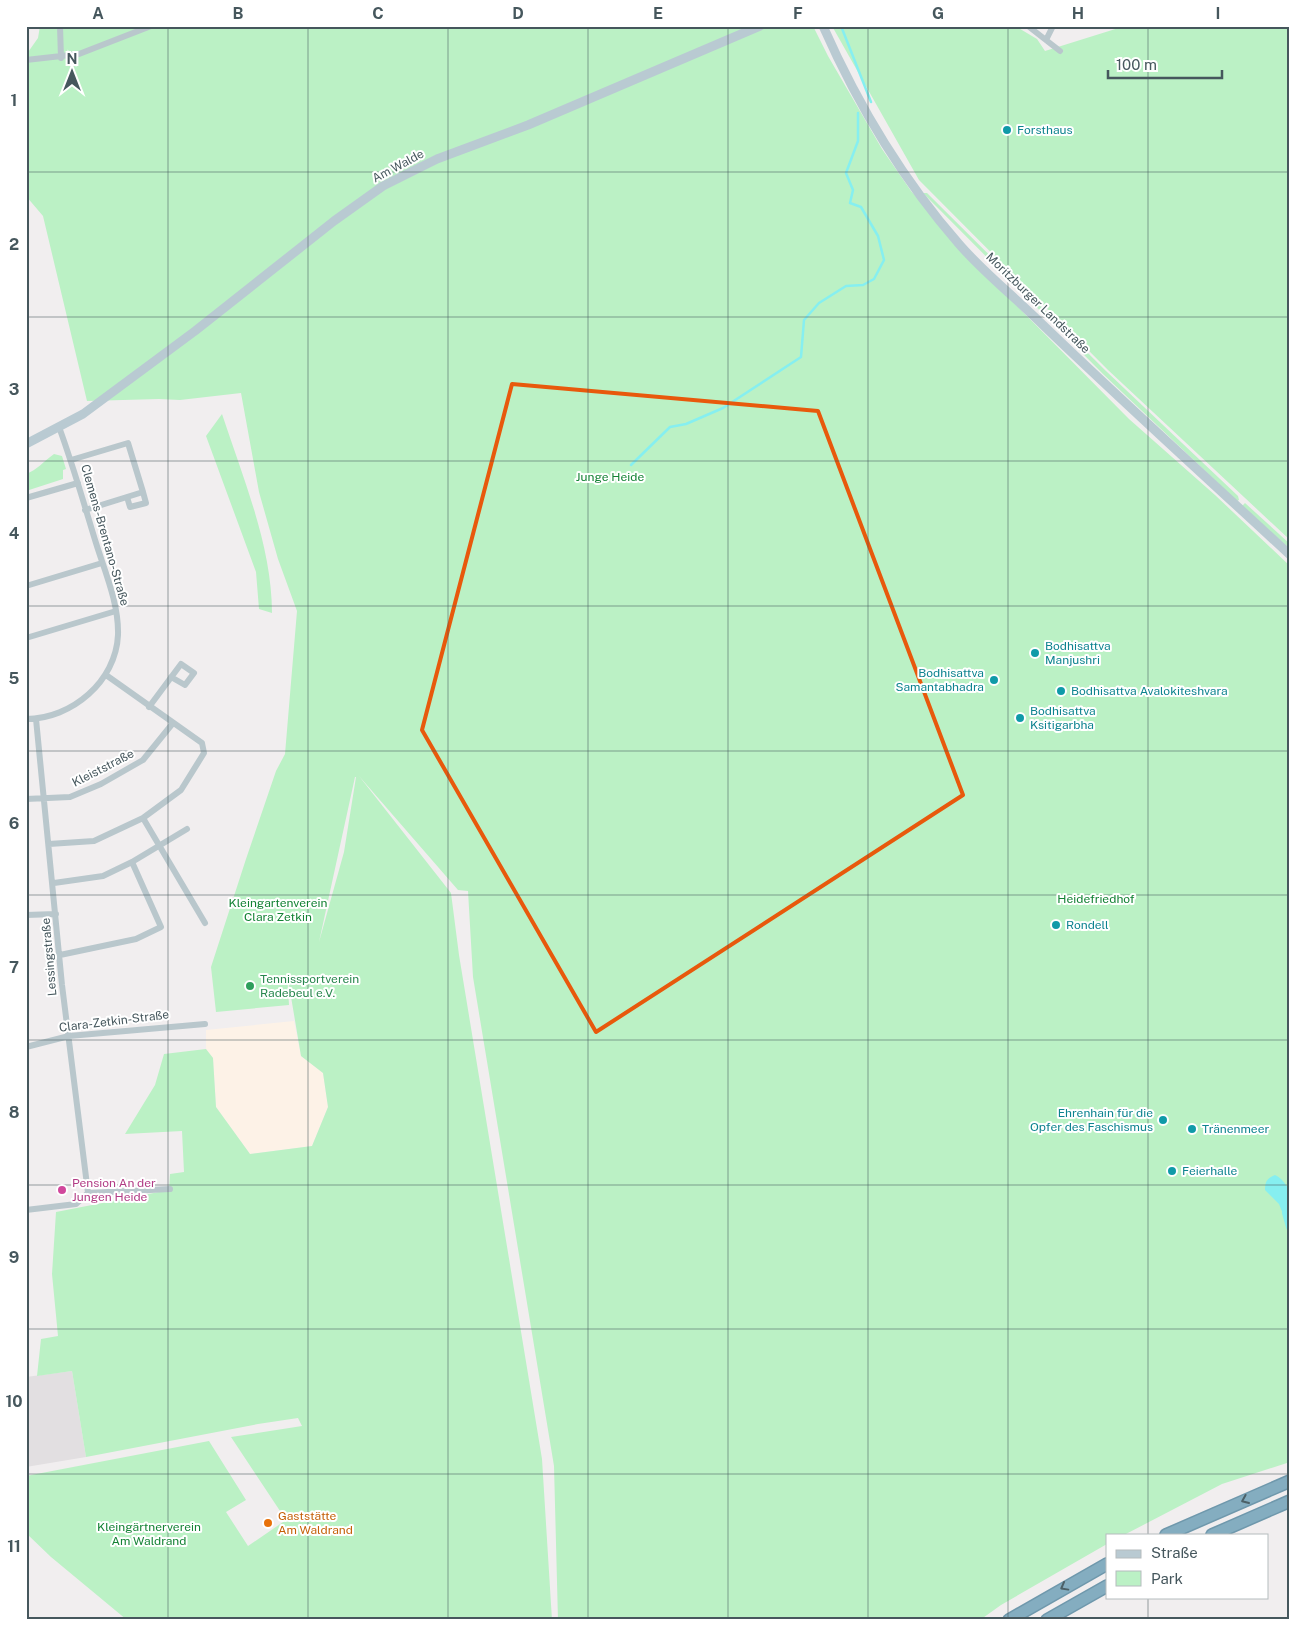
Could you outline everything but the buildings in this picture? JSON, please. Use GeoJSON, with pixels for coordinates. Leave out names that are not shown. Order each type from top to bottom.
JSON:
{"type":"FeatureCollection","features":[{"type":"Feature","properties":{"kind":"highway"},"geometry":{"type":"LineString","coordinates":[[1168,1534],[1290,1481]]}},
{"type":"Feature","properties":{"kind":"highway"},"geometry":{"type":"LineString","coordinates":[[1214,1534],[1290,1501]]}},
{"type":"Feature","properties":{"kind":"highway"},"geometry":{"type":"LineString","coordinates":[[1009,1620],[1106,1565]]}},
{"type":"Feature","properties":{"kind":"highway"},"geometry":{"type":"LineString","coordinates":[[1046,1620],[1106,1587]]}},
{"type":"Feature","properties":{"kind":"street"},"geometry":{"type":"LineString","coordinates":[[60,26],[61,58]]}},
{"type":"Feature","properties":{"kind":"street"},"geometry":{"type":"LineString","coordinates":[[26,60],[61,58],[114,42],[151,26]]}},
{"type":"Feature","properties":{"kind":"street","name":"Am Walde"},"geometry":{"type":"LineString","coordinates":[[26,444],[59,427],[92,406],[195,331],[334,221],[382,186],[437,159],[528,125],[760,26]]}},
{"type":"Feature","properties":{"kind":"street","name":"Moritzburger Landstraße"},"geometry":{"type":"LineString","coordinates":[[822,26],[838,59],[900,166],[914,187],[960,244],[1130,409],[1290,555]]}},
{"type":"Feature","properties":{"kind":"street"},"geometry":{"type":"LineString","coordinates":[[1028,26],[1060,51]]}},
{"type":"Feature","properties":{"kind":"street"},"geometry":{"type":"LineString","coordinates":[[1046,40],[1053,26]]}},
{"type":"Feature","properties":{"kind":"street","name":"Clemens-Brentano-Straße"},"geometry":{"type":"LineString","coordinates":[[26,719],[36,719],[71,706],[90,693],[106,675],[114,656],[118,635],[116,611],[71,460],[59,427]]}},
{"type":"Feature","properties":{"kind":"street"},"geometry":{"type":"LineString","coordinates":[[71,460],[128,443],[146,503],[130,507],[127,496]]}},
{"type":"Feature","properties":{"kind":"street"},"geometry":{"type":"LineString","coordinates":[[26,498],[78,483]]}},
{"type":"Feature","properties":{"kind":"street"},"geometry":{"type":"LineString","coordinates":[[85,510],[143,492]]}},
{"type":"Feature","properties":{"kind":"street"},"geometry":{"type":"LineString","coordinates":[[26,586],[102,563]]}},
{"type":"Feature","properties":{"kind":"street"},"geometry":{"type":"LineString","coordinates":[[26,638],[116,611]]}},
{"type":"Feature","properties":{"kind":"street"},"geometry":{"type":"LineString","coordinates":[[49,844],[94,841],[143,818],[181,790],[204,753],[202,743],[106,675]]}},
{"type":"Feature","properties":{"kind":"street"},"geometry":{"type":"LineString","coordinates":[[149,707],[171,678]]}},
{"type":"Feature","properties":{"kind":"street","name":"Lessingstraße"},"geometry":{"type":"LineString","coordinates":[[36,719],[60,955],[88,1193]]}},
{"type":"Feature","properties":{"kind":"street","name":"Kleiststraße"},"geometry":{"type":"LineString","coordinates":[[26,799],[44,800],[70,797],[102,784],[143,760],[173,723]]}},
{"type":"Feature","properties":{"kind":"street"},"geometry":{"type":"LineString","coordinates":[[143,818],[205,923]]}},
{"type":"Feature","properties":{"kind":"street"},"geometry":{"type":"LineString","coordinates":[[54,883],[103,876],[160,847],[187,829]]}},
{"type":"Feature","properties":{"kind":"street"},"geometry":{"type":"LineString","coordinates":[[60,955],[136,939],[161,927],[132,862]]}},
{"type":"Feature","properties":{"kind":"street"},"geometry":{"type":"LineString","coordinates":[[26,915],[56,914]]}},
{"type":"Feature","properties":{"kind":"street","name":"Clara-Zetkin-Straße"},"geometry":{"type":"LineString","coordinates":[[26,1047],[69,1036],[205,1024]]}},
{"type":"Feature","properties":{"kind":"street"},"geometry":{"type":"LineString","coordinates":[[26,1210],[76,1204],[88,1193],[170,1189]]}},
{"type":"Feature","properties":{"kind":"highlighted area"},"geometry":{"type":"Polygon","coordinates":[[[512,384],[818,411],[963,795],[596,1032],[422,730],[512,384]]]}},
{"type":"Feature","properties":{"kind":"shaded area"},"geometry":{"type":"Polygon","coordinates":[[[294,1021],[301,1056],[323,1073],[328,1107],[312,1146],[250,1154],[216,1107],[213,1058],[206,1049],[206,1030],[294,1021]]]}},
{"type":"Feature","properties":{"kind":"shaded area"},"geometry":{"type":"Polygon","coordinates":[[[72,1371],[86,1457],[26,1467],[26,1377],[72,1371]]]}},
{"type":"Feature","properties":{"kind":"green space"},"geometry":{"type":"Polygon","coordinates":[[[40,26],[813,26],[828,56],[882,149],[911,191],[1000,289],[1129,419],[1215,495],[1290,566],[1290,1462],[1222,1484],[1126,1534],[1106,1534],[1106,1545],[1001,1605],[980,1620],[558,1620],[554,1466],[473,977],[468,891],[458,890],[359,776],[451,893],[459,955],[542,1459],[552,1620],[127,1620],[51,1557],[26,1533],[26,1476],[209,1441],[246,1500],[226,1512],[248,1546],[286,1520],[231,1437],[302,1426],[298,1418],[86,1457],[72,1371],[37,1376],[41,1339],[58,1336],[52,1274],[56,1212],[169,1190],[170,1174],[184,1172],[182,1131],[125,1134],[155,1085],[164,1054],[206,1049],[213,1058],[216,1107],[250,1154],[312,1146],[328,1107],[323,1073],[301,1056],[287,973],[289,1005],[216,1012],[211,967],[276,771],[285,754],[297,611],[278,559],[259,492],[241,393],[180,400],[87,401],[43,216],[26,196],[26,55],[38,38],[40,26]],[[355,777],[319,942],[344,852],[356,777],[355,777]]]}},
{"type":"Feature","properties":{"kind":"green space"},"geometry":{"type":"Polygon","coordinates":[[[832,26],[1015,26],[1037,39],[1045,51],[1125,26],[1290,26],[1290,540],[1108,370],[919,180],[832,26]]]}},
{"type":"Feature","properties":{"kind":"green space"},"geometry":{"type":"Polygon","coordinates":[[[923,193],[927,193],[1106,371],[1238,496],[1239,500],[1237,501],[1103,374],[923,193]]]}},
{"type":"Feature","properties":{"kind":"green space"},"geometry":{"type":"Polygon","coordinates":[[[222,414],[262,537],[271,588],[272,613],[259,609],[256,572],[206,436],[222,414]]]}},
{"type":"Feature","properties":{"kind":"green space"},"geometry":{"type":"Polygon","coordinates":[[[54,454],[62,456],[66,469],[63,470],[63,479],[26,491],[26,474],[37,468],[54,454]]]}},
{"type":"Feature","properties":{"kind":"green space"},"geometry":{"type":"Polygon","coordinates":[[[1245,503],[1290,544],[1290,549],[1242,506],[1245,503]]]}},
{"type":"Feature","properties":{"kind":"water"},"geometry":{"type":"Polygon","coordinates":[[[1275,1175],[1284,1182],[1290,1192],[1291,1203],[1286,1213],[1283,1214],[1279,1204],[1265,1190],[1267,1181],[1275,1175]]]}},
{"type":"Feature","properties":{"kind":"waterway"},"geometry":{"type":"LineString","coordinates":[[841,26],[871,102]]}},
{"type":"Feature","properties":{"kind":"waterway"},"geometry":{"type":"LineString","coordinates":[[631,465],[670,427],[686,424],[723,408],[801,357],[804,320],[819,303],[846,286],[863,285],[874,279],[884,260],[878,236],[861,207],[850,203],[853,190],[846,173],[858,141],[858,113]]}},
{"type":"Feature","properties":{"kind":"waterway"},"geometry":{"type":"LineString","coordinates":[[1286,1213],[1290,1227]]}},
{"type":"Feature","properties":{"kind":"place","name":"Forsthaus"},"geometry":{"type":"Point","coordinates":[1007,130]}},
{"type":"Feature","properties":{"kind":"place","name":"Bodhisattva Manjushri"},"geometry":{"type":"Point","coordinates":[1035,653]}},
{"type":"Feature","properties":{"kind":"place","name":"Bodhisattva Samantabhadra"},"geometry":{"type":"Point","coordinates":[994,680]}},
{"type":"Feature","properties":{"kind":"place","name":"Bodhisattva Avalokiteshvara"},"geometry":{"type":"Point","coordinates":[1061,691]}},
{"type":"Feature","properties":{"kind":"place","name":"Bodhisattva Ksitigarbha"},"geometry":{"type":"Point","coordinates":[1020,718]}},
{"type":"Feature","properties":{"kind":"place","name":"Rondell"},"geometry":{"type":"Point","coordinates":[1056,925]}},
{"type":"Feature","properties":{"kind":"place","name":"Tennissportverein Radebeul e.V."},"geometry":{"type":"Point","coordinates":[250,986]}},
{"type":"Feature","properties":{"kind":"place","name":"Ehrenhain für die Opfer des Faschismus"},"geometry":{"type":"Point","coordinates":[1163,1120]}},
{"type":"Feature","properties":{"kind":"place","name":"Tränenmeer"},"geometry":{"type":"Point","coordinates":[1192,1129]}},
{"type":"Feature","properties":{"kind":"place","name":"Feierhalle"},"geometry":{"type":"Point","coordinates":[1172,1171]}},
{"type":"Feature","properties":{"kind":"place","name":"Pension An der Jungen Heide"},"geometry":{"type":"Point","coordinates":[62,1190]}},
{"type":"Feature","properties":{"kind":"place","name":"Gaststätte Am Waldrand"},"geometry":{"type":"Point","coordinates":[268,1523]}},
{"type":"Feature","properties":{"kind":"park label","name":"Junge Heide"},"geometry":{"type":"Point","coordinates":[610,477]}},
{"type":"Feature","properties":{"kind":"park label","name":"Heidefriedhof"},"geometry":{"type":"Point","coordinates":[1096,899]}},
{"type":"Feature","properties":{"kind":"park label","name":"Kleingartenverein Clara Zetkin"},"geometry":{"type":"Point","coordinates":[278,910]}},
{"type":"Feature","properties":{"kind":"park label","name":"Kleingärtnerverein Am Waldrand"},"geometry":{"type":"Point","coordinates":[149,1534]}}]}
